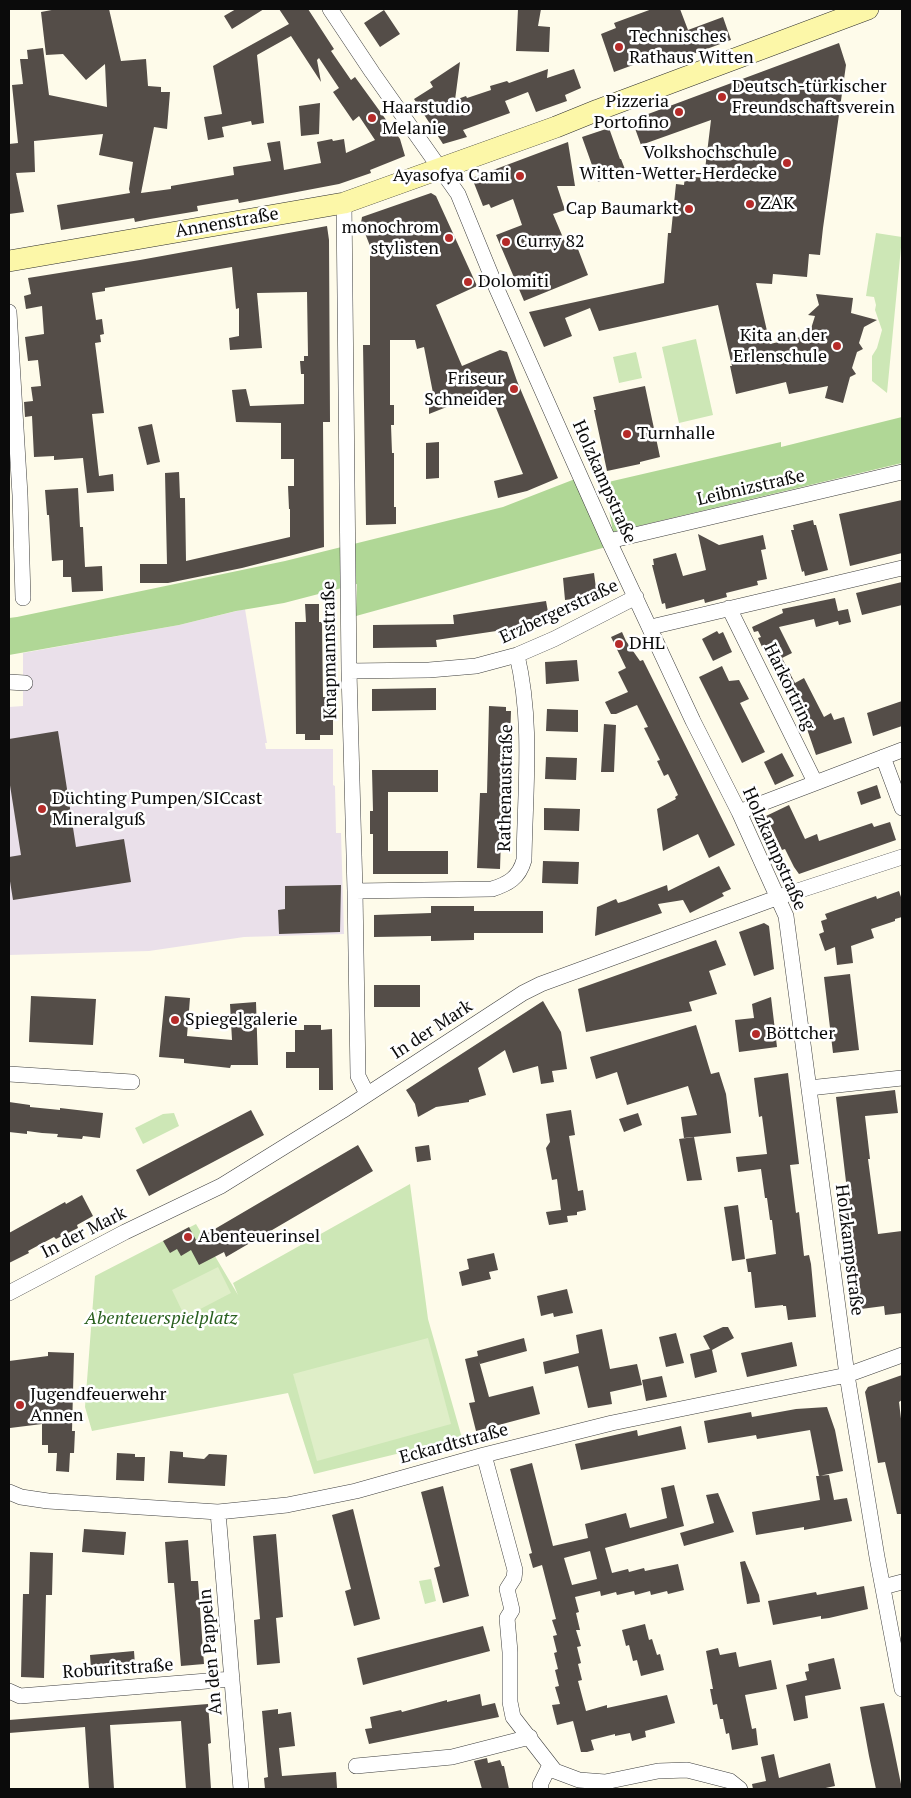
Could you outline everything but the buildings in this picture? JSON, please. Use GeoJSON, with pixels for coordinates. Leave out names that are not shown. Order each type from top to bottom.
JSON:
{"type":"FeatureCollection","features":[{"type":"Feature","properties":{"kind":"street","name":"Holzkampstraße"},"geometry":{"type":"LineString","coordinates":[[330,9],[458,194],[496,287],[608,540],[739,812],[786,916],[847,1375],[902,1689]]}},
{"type":"Feature","properties":{"kind":"street","name":"Annenstraße"},"geometry":{"type":"LineString","coordinates":[[9,261],[344,203],[556,127],[607,106],[868,9]]}},
{"type":"Feature","properties":{"kind":"street","name":"Knapmannstraße"},"geometry":{"type":"LineString","coordinates":[[344,203],[349,671],[358,1076],[367,1094]]}},
{"type":"Feature","properties":{"kind":"street"},"geometry":{"type":"LineString","coordinates":[[9,312],[20,495],[23,598]]}},
{"type":"Feature","properties":{"kind":"street","name":"Leibnizstraße"},"geometry":{"type":"LineString","coordinates":[[608,540],[902,472]]}},
{"type":"Feature","properties":{"kind":"street"},"geometry":{"type":"LineString","coordinates":[[651,627],[902,568]]}},
{"type":"Feature","properties":{"kind":"street","name":"Erzbergerstraße"},"geometry":{"type":"LineString","coordinates":[[349,671],[429,670],[476,666],[517,655],[554,639],[636,597]]}},
{"type":"Feature","properties":{"kind":"street","name":"Harkortring"},"geometry":{"type":"LineString","coordinates":[[729,608],[815,782]]}},
{"type":"Feature","properties":{"kind":"street","name":"Rathenaustraße"},"geometry":{"type":"LineString","coordinates":[[355,891],[492,889],[512,881],[518,874],[524,860],[527,715],[523,680],[517,655]]}},
{"type":"Feature","properties":{"kind":"street"},"geometry":{"type":"LineString","coordinates":[[9,682],[25,683]]}},
{"type":"Feature","properties":{"kind":"street"},"geometry":{"type":"LineString","coordinates":[[739,812],[902,750]]}},
{"type":"Feature","properties":{"kind":"street"},"geometry":{"type":"LineString","coordinates":[[883,757],[902,808]]}},
{"type":"Feature","properties":{"kind":"street","name":"In der Mark"},"geometry":{"type":"LineString","coordinates":[[9,1293],[125,1232],[221,1186],[523,993],[541,984],[779,897],[902,857]]}},
{"type":"Feature","properties":{"kind":"street"},"geometry":{"type":"LineString","coordinates":[[9,1074],[132,1082]]}},
{"type":"Feature","properties":{"kind":"street"},"geometry":{"type":"LineString","coordinates":[[809,1088],[902,1078]]}},
{"type":"Feature","properties":{"kind":"street","name":"Eckardtstraße"},"geometry":{"type":"LineString","coordinates":[[9,1492],[21,1497],[48,1501],[218,1512],[287,1505],[356,1491],[484,1455],[612,1423],[847,1375],[902,1356]]}},
{"type":"Feature","properties":{"kind":"street"},"geometry":{"type":"LineString","coordinates":[[484,1455],[515,1570],[514,1578],[507,1589],[512,1610],[508,1618],[510,1702],[513,1717],[555,1771],[566,1777],[591,1782],[605,1782],[658,1771],[687,1770],[730,1781],[740,1789]]}},
{"type":"Feature","properties":{"kind":"street","name":"An den Pappeln"},"geometry":{"type":"LineString","coordinates":[[218,1512],[241,1789]]}},
{"type":"Feature","properties":{"kind":"street"},"geometry":{"type":"LineString","coordinates":[[883,1587],[902,1582]]}},
{"type":"Feature","properties":{"kind":"street","name":"Roburitstraße"},"geometry":{"type":"LineString","coordinates":[[9,1691],[20,1696],[232,1679]]}},
{"type":"Feature","properties":{"kind":"street"},"geometry":{"type":"LineString","coordinates":[[356,1766],[452,1757],[530,1737]]}},
{"type":"Feature","properties":{"kind":"street"},"geometry":{"type":"LineString","coordinates":[[541,1789],[540,1785],[550,1765]]}},
{"type":"Feature","properties":{"kind":"shaded area"},"geometry":{"type":"Polygon","coordinates":[[[245,609],[267,743],[265,743],[266,749],[333,749],[336,833],[341,833],[344,934],[244,937],[149,951],[9,955],[9,707],[23,706],[23,653],[179,625],[245,609]]]}},
{"type":"Feature","properties":{"kind":"green space"},"geometry":{"type":"Polygon","coordinates":[[[876,233],[902,237],[887,393],[872,381],[872,356],[877,348],[882,330],[875,310],[874,297],[866,296],[876,233]]]}},
{"type":"Feature","properties":{"kind":"green space"},"geometry":{"type":"Polygon","coordinates":[[[696,339],[713,415],[679,423],[662,347],[696,339]]]}},
{"type":"Feature","properties":{"kind":"green space"},"geometry":{"type":"Polygon","coordinates":[[[636,352],[642,378],[619,383],[613,357],[636,352]]]}},
{"type":"Feature","properties":{"kind":"green space"},"geometry":{"type":"Polygon","coordinates":[[[902,417],[902,463],[613,532],[604,483],[781,442],[781,447],[902,417]]]}},
{"type":"Feature","properties":{"kind":"green space"},"geometry":{"type":"Polygon","coordinates":[[[575,479],[606,547],[356,616],[357,584],[284,603],[236,611],[179,625],[9,655],[9,618],[285,561],[503,507],[575,479]]]}},
{"type":"Feature","properties":{"kind":"green space"},"geometry":{"type":"Polygon","coordinates":[[[174,1113],[179,1126],[143,1144],[135,1128],[163,1114],[174,1113]]]}},
{"type":"Feature","properties":{"kind":"green space","name":"Abenteuerspielplatz"},"geometry":{"type":"Polygon","coordinates":[[[410,1184],[428,1319],[462,1438],[314,1474],[288,1393],[92,1431],[85,1407],[95,1276],[196,1224],[238,1295],[233,1283],[410,1184]]]}},
{"type":"Feature","properties":{"kind":"green space"},"geometry":{"type":"Polygon","coordinates":[[[218,1267],[231,1293],[185,1317],[172,1290],[218,1267]]]}},
{"type":"Feature","properties":{"kind":"green space"},"geometry":{"type":"Polygon","coordinates":[[[428,1338],[451,1424],[317,1461],[293,1374],[428,1338]]]}},
{"type":"Feature","properties":{"kind":"green space"},"geometry":{"type":"Polygon","coordinates":[[[431,1579],[436,1601],[425,1604],[419,1581],[431,1579]]]}},
{"type":"Feature","properties":{"kind":"place","name":"Technisches Rathaus Witten"},"geometry":{"type":"Point","coordinates":[619,47]}},
{"type":"Feature","properties":{"kind":"place","name":"Deutsch-türkischer Freundschaftsverein"},"geometry":{"type":"Point","coordinates":[722,97]}},
{"type":"Feature","properties":{"kind":"place","name":"Pizzeria Portofino"},"geometry":{"type":"Point","coordinates":[679,112]}},
{"type":"Feature","properties":{"kind":"place","name":"Haarstudio Melanie"},"geometry":{"type":"Point","coordinates":[372,118]}},
{"type":"Feature","properties":{"kind":"place","name":"Volkshochschule Witten-Wetter-Herdecke"},"geometry":{"type":"Point","coordinates":[787,163]}},
{"type":"Feature","properties":{"kind":"place","name":"Ayasofya Cami"},"geometry":{"type":"Point","coordinates":[520,176]}},
{"type":"Feature","properties":{"kind":"place","name":"ZAK"},"geometry":{"type":"Point","coordinates":[750,204]}},
{"type":"Feature","properties":{"kind":"place","name":"Cap Baumarkt"},"geometry":{"type":"Point","coordinates":[689,209]}},
{"type":"Feature","properties":{"kind":"place","name":"monochrom stylisten"},"geometry":{"type":"Point","coordinates":[449,238]}},
{"type":"Feature","properties":{"kind":"place","name":"Curry 82"},"geometry":{"type":"Point","coordinates":[506,242]}},
{"type":"Feature","properties":{"kind":"place","name":"Dolomiti"},"geometry":{"type":"Point","coordinates":[468,282]}},
{"type":"Feature","properties":{"kind":"place","name":"Kita an der Erlenschule"},"geometry":{"type":"Point","coordinates":[837,346]}},
{"type":"Feature","properties":{"kind":"place","name":"Friseur Schneider"},"geometry":{"type":"Point","coordinates":[514,389]}},
{"type":"Feature","properties":{"kind":"place","name":"Turnhalle"},"geometry":{"type":"Point","coordinates":[627,434]}},
{"type":"Feature","properties":{"kind":"place","name":"DHL"},"geometry":{"type":"Point","coordinates":[619,644]}},
{"type":"Feature","properties":{"kind":"place","name":"Düchting Pumpen/SICcast Mineralguß"},"geometry":{"type":"Point","coordinates":[42,809]}},
{"type":"Feature","properties":{"kind":"place","name":"Spiegelgalerie"},"geometry":{"type":"Point","coordinates":[175,1020]}},
{"type":"Feature","properties":{"kind":"place","name":"Böttcher"},"geometry":{"type":"Point","coordinates":[756,1034]}},
{"type":"Feature","properties":{"kind":"place","name":"Abenteuerinsel"},"geometry":{"type":"Point","coordinates":[188,1237]}},
{"type":"Feature","properties":{"kind":"place","name":"Jugendfeuerwehr Annen"},"geometry":{"type":"Point","coordinates":[20,1405]}}]}
